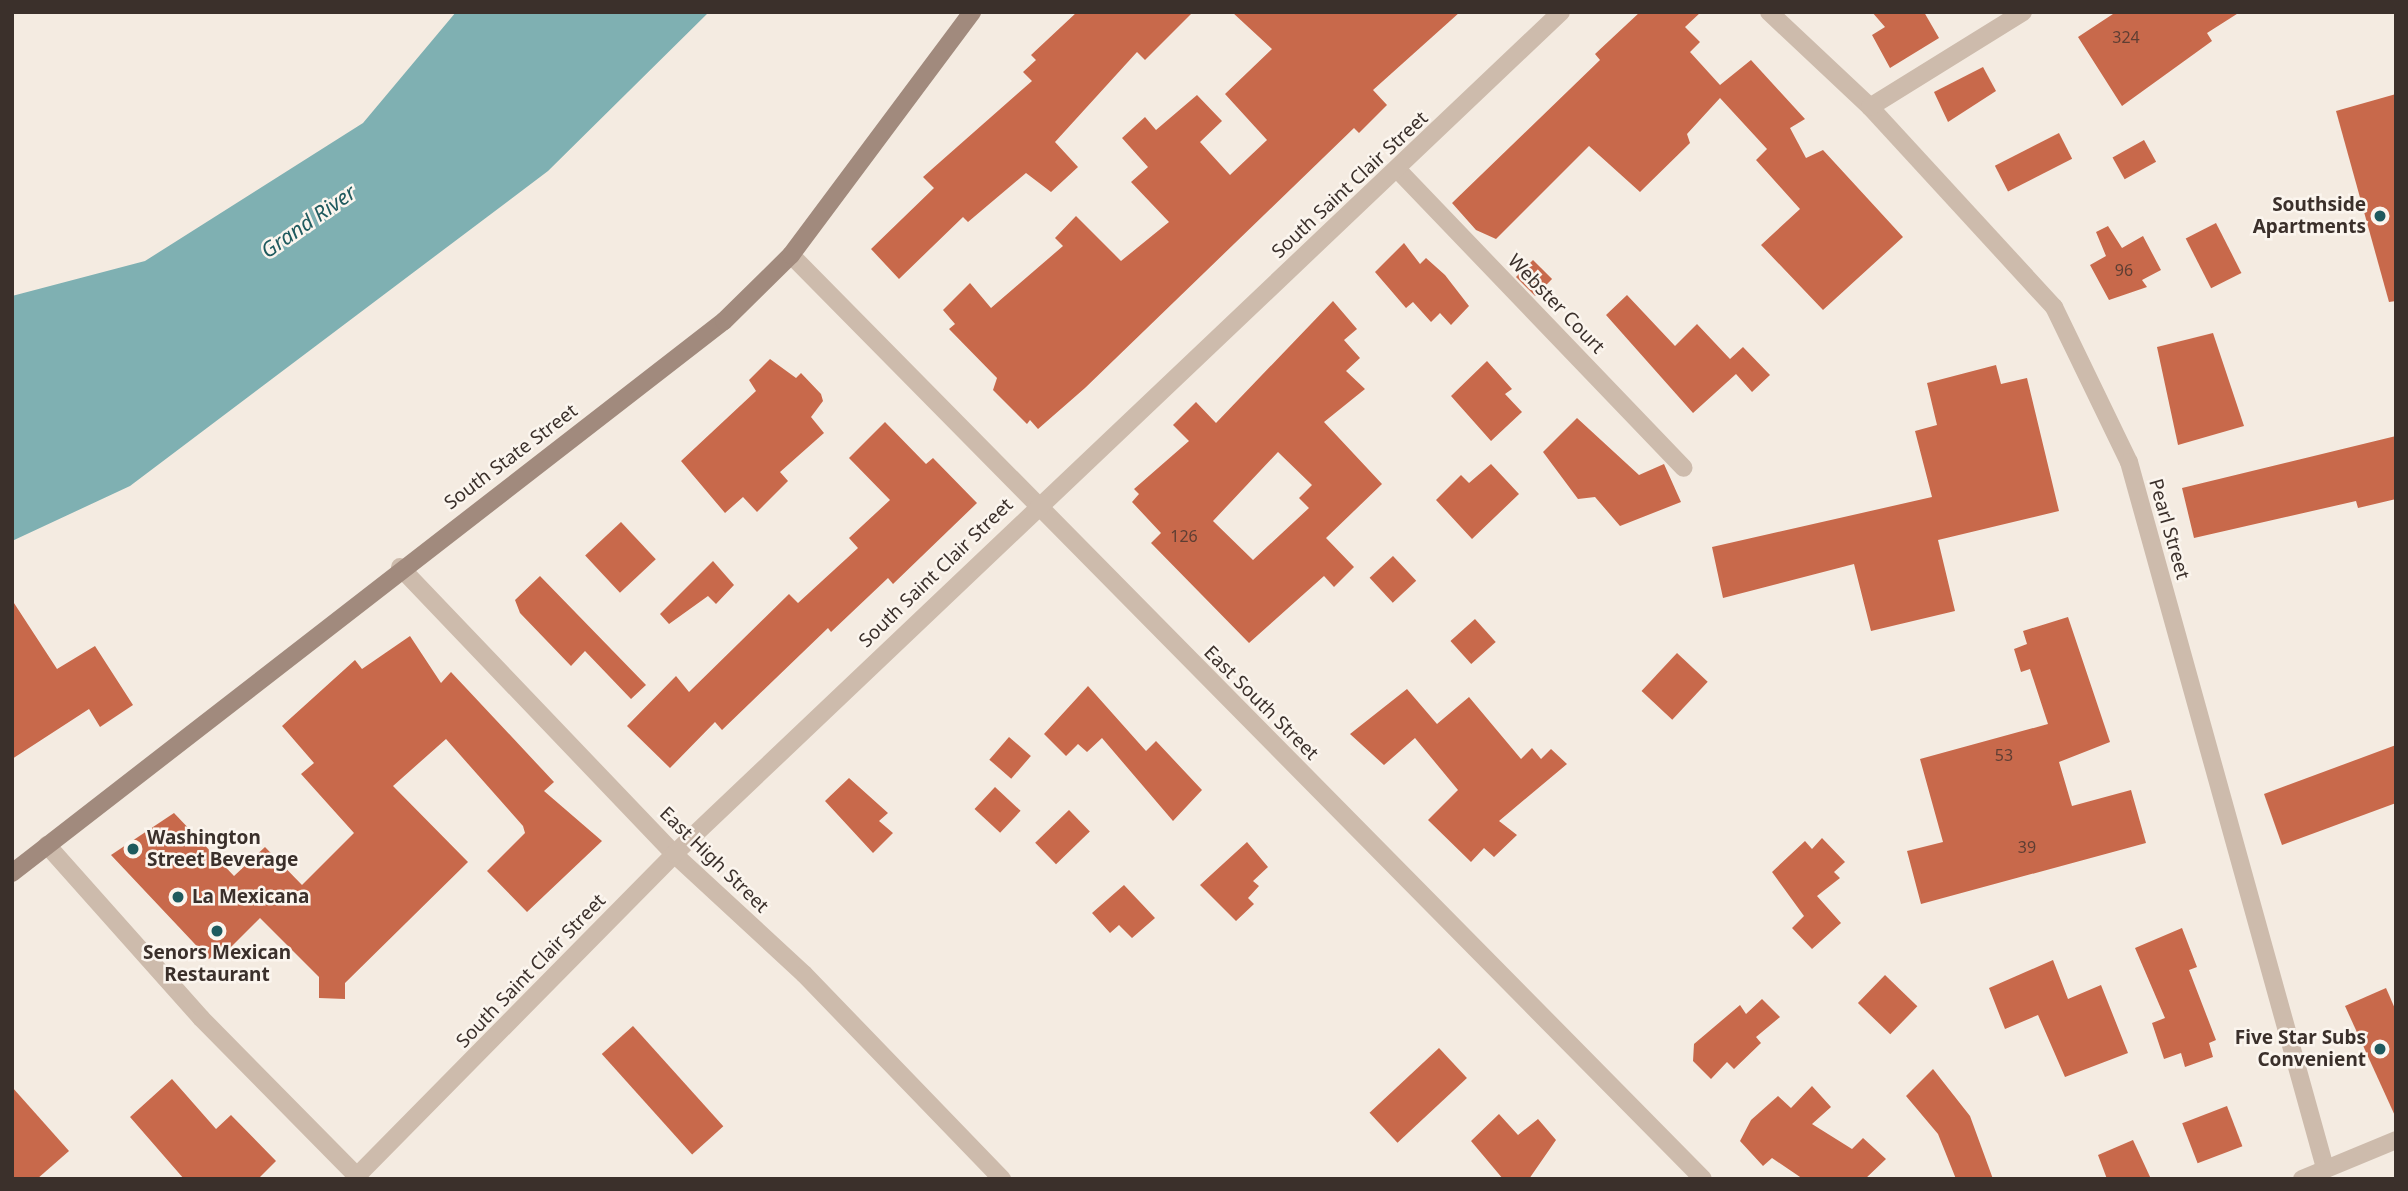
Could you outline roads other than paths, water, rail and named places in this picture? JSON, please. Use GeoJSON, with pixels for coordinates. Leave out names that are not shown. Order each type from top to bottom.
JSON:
{"type":"FeatureCollection","features":[{"type":"Feature","properties":{"kind":"main road","name":"South State Street"},"geometry":{"type":"LineString","coordinates":[[12,873],[400,567],[724,321],[792,255],[972,12]]}},
{"type":"Feature","properties":{"kind":"street","name":"South Saint Clair Street"},"geometry":{"type":"LineString","coordinates":[[357,1178],[674,854],[1036,506],[1561,12]]}},
{"type":"Feature","properties":{"kind":"street","name":"Pearl Street"},"geometry":{"type":"LineString","coordinates":[[1769,12],[1870,107],[2054,307],[2129,462],[2325,1168]]}},
{"type":"Feature","properties":{"kind":"street"},"geometry":{"type":"LineString","coordinates":[[1870,107],[2022,12]]}},
{"type":"Feature","properties":{"kind":"street","name":"Webster Court"},"geometry":{"type":"LineString","coordinates":[[1397,169],[1684,468]]}},
{"type":"Feature","properties":{"kind":"street","name":"East South Street"},"geometry":{"type":"LineString","coordinates":[[792,255],[1036,506],[1703,1179]]}},
{"type":"Feature","properties":{"kind":"street","name":"East High Street"},"geometry":{"type":"LineString","coordinates":[[400,567],[674,854],[804,974],[1002,1179]]}},
{"type":"Feature","properties":{"kind":"street"},"geometry":{"type":"LineString","coordinates":[[47,845],[192,1008],[357,1178]]}},
{"type":"Feature","properties":{"kind":"street"},"geometry":{"type":"LineString","coordinates":[[2302,1179],[2396,1140]]}},
{"type":"Feature","properties":{"kind":"water","name":"Grand River"},"geometry":{"type":"Polygon","coordinates":[[[456,12],[709,12],[548,171],[130,486],[12,541],[12,296],[145,261],[363,123],[456,12]]]}},
{"type":"Feature","properties":{"kind":"place","name":"Southside Apartments"},"geometry":{"type":"Point","coordinates":[2380,216]}},
{"type":"Feature","properties":{"kind":"place","name":"Washington Street Beverage"},"geometry":{"type":"Point","coordinates":[133,849]}},
{"type":"Feature","properties":{"kind":"place","name":"La Mexicana"},"geometry":{"type":"Point","coordinates":[178,897]}},
{"type":"Feature","properties":{"kind":"place","name":"Senors Mexican Restaurant"},"geometry":{"type":"Point","coordinates":[217,931]}},
{"type":"Feature","properties":{"kind":"place","name":"Five Star Subs Convenient"},"geometry":{"type":"Point","coordinates":[2380,1049]}}]}
